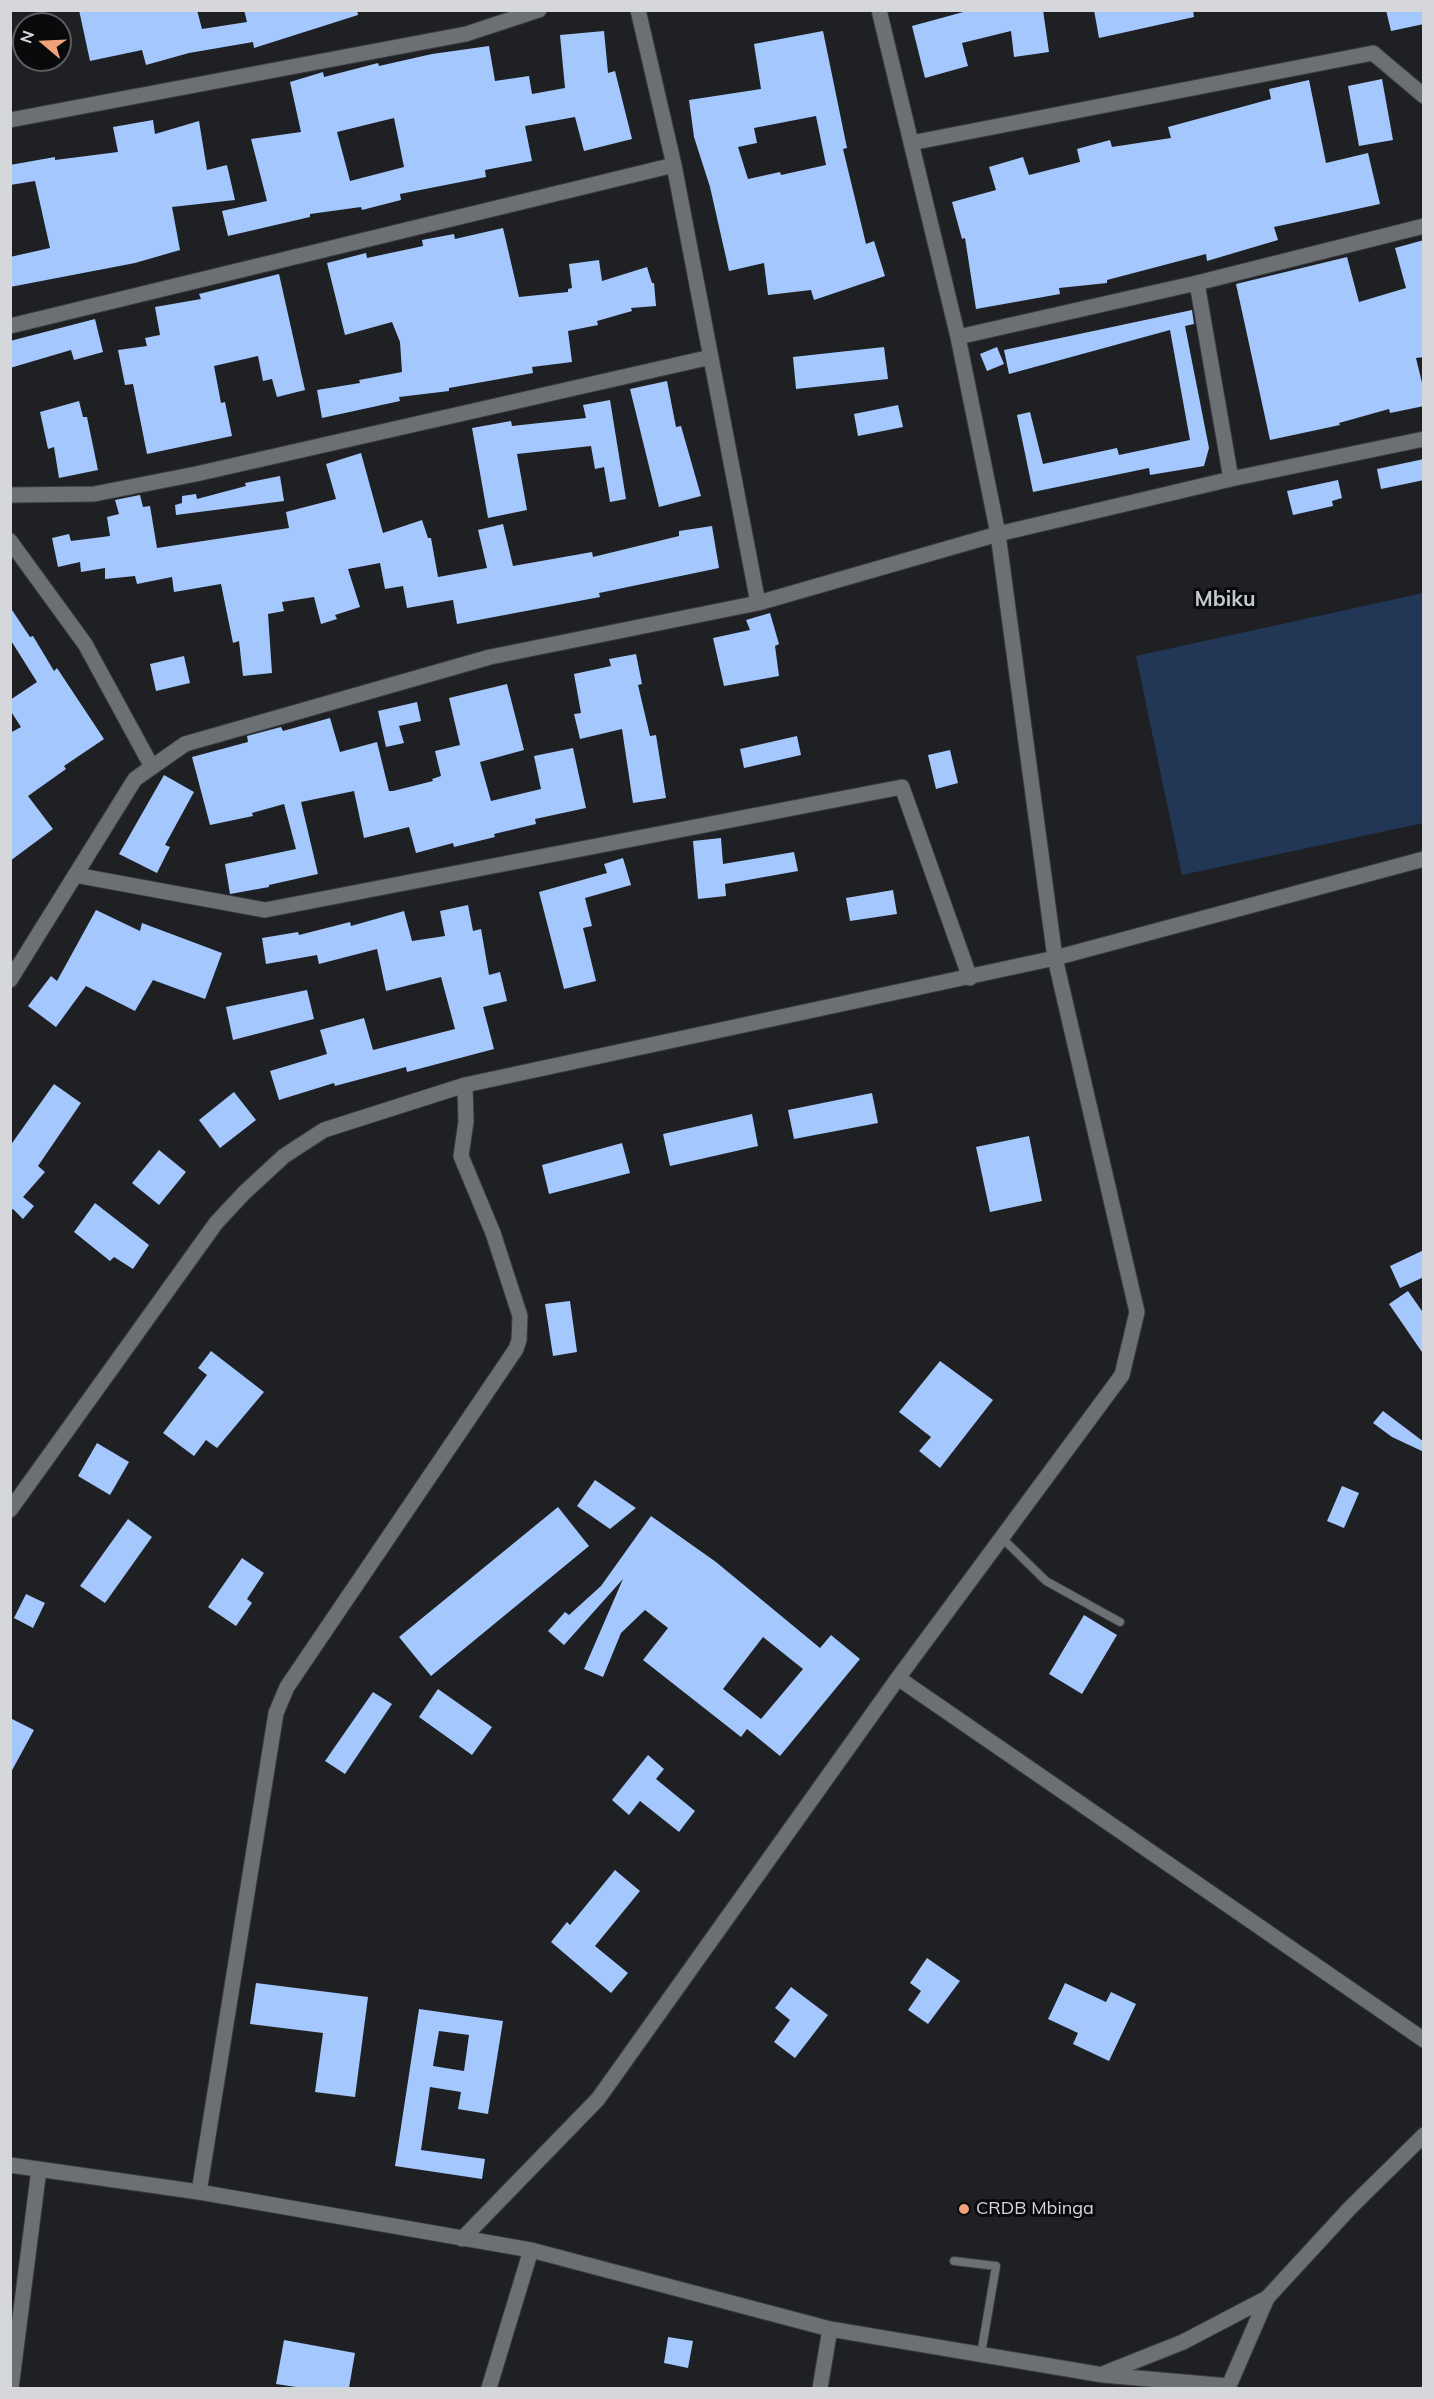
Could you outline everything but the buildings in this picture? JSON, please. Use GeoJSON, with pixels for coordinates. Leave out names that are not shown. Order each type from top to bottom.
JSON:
{"type":"FeatureCollection","features":[{"type":"Feature","properties":{"kind":"street"},"geometry":{"type":"LineString","coordinates":[[10,120],[466,34],[503,16],[539,10]]}},
{"type":"Feature","properties":{"kind":"street"},"geometry":{"type":"LineString","coordinates":[[638,10],[674,165],[758,603]]}},
{"type":"Feature","properties":{"kind":"street"},"geometry":{"type":"LineString","coordinates":[[462,2239],[598,2099],[897,1678],[1122,1375],[1137,1312],[1054,958],[998,534],[958,337],[879,10]]}},
{"type":"Feature","properties":{"kind":"street"},"geometry":{"type":"LineString","coordinates":[[911,143],[1373,53],[1424,96]]}},
{"type":"Feature","properties":{"kind":"street"},"geometry":{"type":"LineString","coordinates":[[10,326],[674,165]]}},
{"type":"Feature","properties":{"kind":"street"},"geometry":{"type":"LineString","coordinates":[[958,337],[1197,283],[1424,226]]}},
{"type":"Feature","properties":{"kind":"street"},"geometry":{"type":"LineString","coordinates":[[1197,283],[1231,479]]}},
{"type":"Feature","properties":{"kind":"street"},"geometry":{"type":"LineString","coordinates":[[10,495],[94,494],[196,474],[711,357]]}},
{"type":"Feature","properties":{"kind":"street"},"geometry":{"type":"LineString","coordinates":[[10,980],[135,779],[185,744],[490,657],[758,603],[998,534],[1231,479],[1424,439]]}},
{"type":"Feature","properties":{"kind":"street"},"geometry":{"type":"LineString","coordinates":[[10,540],[85,644],[152,767]]}},
{"type":"Feature","properties":{"kind":"street"},"geometry":{"type":"LineString","coordinates":[[75,874],[265,910],[902,787],[970,978]]}},
{"type":"Feature","properties":{"kind":"street"},"geometry":{"type":"LineString","coordinates":[[10,1510],[216,1223],[259,1178],[284,1156],[324,1130],[465,1085],[547,1065],[970,978],[1424,860]]}},
{"type":"Feature","properties":{"kind":"street"},"geometry":{"type":"LineString","coordinates":[[199,2192],[276,1713],[287,1687],[516,1349],[519,1340],[520,1316],[493,1233],[461,1156],[466,1122],[465,1085]]}},
{"type":"Feature","properties":{"kind":"street"},"geometry":{"type":"LineString","coordinates":[[897,1678],[1424,2040]]}},
{"type":"Feature","properties":{"kind":"street"},"geometry":{"type":"LineString","coordinates":[[10,2165],[199,2192],[531,2250],[830,2329],[1103,2375],[1229,2387],[1268,2298],[1350,2208],[1424,2135]]}},
{"type":"Feature","properties":{"kind":"street"},"geometry":{"type":"LineString","coordinates":[[12,2379],[39,2169]]}},
{"type":"Feature","properties":{"kind":"street"},"geometry":{"type":"LineString","coordinates":[[489,2388],[531,2250]]}},
{"type":"Feature","properties":{"kind":"street"},"geometry":{"type":"LineString","coordinates":[[1103,2375],[1183,2342],[1268,2298]]}},
{"type":"Feature","properties":{"kind":"street"},"geometry":{"type":"LineString","coordinates":[[820,2388],[830,2329]]}},
{"type":"Feature","properties":{"kind":"lane"},"geometry":{"type":"LineString","coordinates":[[1002,1538],[1046,1581],[1120,1622]]}},
{"type":"Feature","properties":{"kind":"lane"},"geometry":{"type":"LineString","coordinates":[[954,2261],[996,2266],[981,2354]]}},
{"type":"Feature","properties":{"kind":"shaded area"},"geometry":{"type":"Polygon","coordinates":[[[1423,593],[1423,823],[1182,875],[1136,656],[1423,593]]]}},
{"type":"Feature","properties":{"kind":"place","name":"CRDB Mbinga"},"geometry":{"type":"Point","coordinates":[964,2209]}},
{"type":"Feature","properties":{"kind":"district","name":"Mbiku"},"geometry":{"type":"Point","coordinates":[1225,600]}}]}
